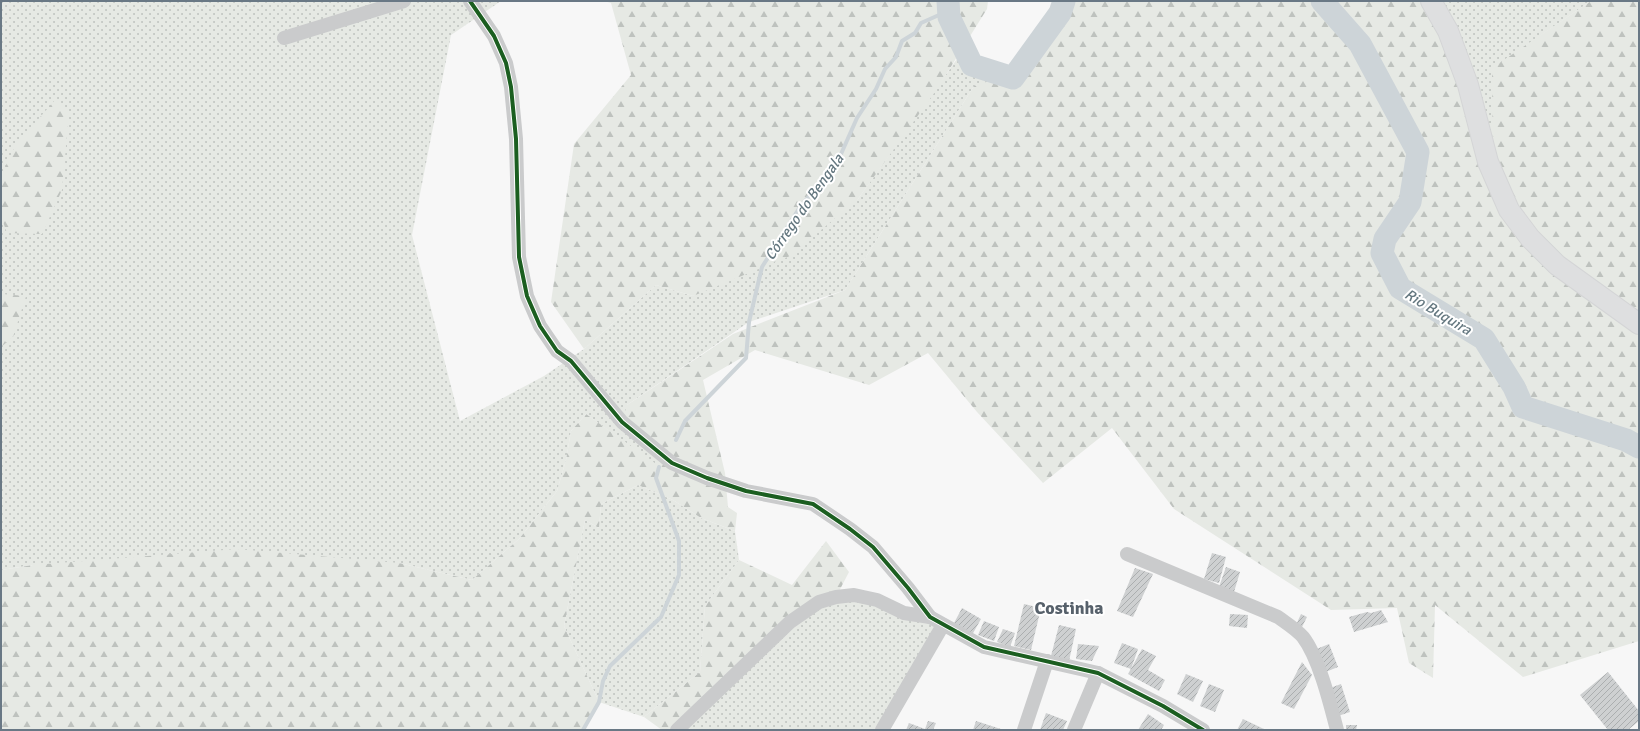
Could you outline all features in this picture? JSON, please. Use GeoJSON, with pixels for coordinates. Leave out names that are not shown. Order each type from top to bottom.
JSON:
{"type":"FeatureCollection","features":[{"type":"Feature","properties":{"kind":"main road"},"geometry":{"type":"LineString","coordinates":[[1431,1],[1448,31],[1463,71],[1488,162],[1509,210],[1530,238],[1557,265],[1639,324]]}},
{"type":"Feature","properties":{"kind":"street"},"geometry":{"type":"LineString","coordinates":[[284,38],[404,1]]}},
{"type":"Feature","properties":{"kind":"street"},"geometry":{"type":"LineString","coordinates":[[470,1],[494,36],[506,64],[511,87],[516,139],[519,257],[527,296],[540,326],[557,351],[570,361],[622,422],[672,463],[707,478],[746,491],[813,504],[850,529],[873,547],[908,588],[930,617],[984,647],[1098,673],[1163,706],[1203,730]]}},
{"type":"Feature","properties":{"kind":"street"},"geometry":{"type":"LineString","coordinates":[[1127,554],[1278,617],[1302,636],[1311,652],[1332,710],[1337,730]]}},
{"type":"Feature","properties":{"kind":"street"},"geometry":{"type":"LineString","coordinates":[[677,730],[790,622],[819,602],[836,596],[854,595],[877,600],[904,613],[930,617]]}},
{"type":"Feature","properties":{"kind":"street"},"geometry":{"type":"LineString","coordinates":[[882,730],[943,625]]}},
{"type":"Feature","properties":{"kind":"street"},"geometry":{"type":"LineString","coordinates":[[1024,730],[1047,661]]}},
{"type":"Feature","properties":{"kind":"street"},"geometry":{"type":"LineString","coordinates":[[1074,730],[1098,673]]}},
{"type":"Feature","properties":{"kind":"green space"},"geometry":{"type":"Polygon","coordinates":[[[1,1],[501,1],[451,35],[412,235],[460,421],[544,376],[584,349],[656,285],[693,296],[858,199],[964,49],[972,65],[1013,78],[974,86],[845,290],[749,322],[627,405],[659,452],[659,467],[586,414],[571,431],[566,460],[557,491],[519,539],[472,580],[399,563],[33,565],[1,570],[1,1]]]}},
{"type":"Feature","properties":{"kind":"green space"},"geometry":{"type":"Polygon","coordinates":[[[604,1],[988,1],[987,9],[937,89],[858,199],[790,256],[693,296],[656,285],[584,349],[551,302],[574,144],[631,75],[611,3],[604,1]]]}},
{"type":"Feature","properties":{"kind":"green space"},"geometry":{"type":"Polygon","coordinates":[[[1064,1],[1427,1],[1493,171],[1492,68],[1591,1],[1639,1],[1639,330],[1582,290],[1639,334],[1639,641],[1523,677],[1435,605],[1433,678],[1409,663],[1397,608],[1331,610],[1174,509],[1112,428],[1043,483],[977,412],[928,353],[869,385],[755,350],[703,380],[725,473],[728,507],[737,513],[735,531],[701,518],[673,500],[638,485],[601,504],[599,528],[585,520],[564,626],[599,702],[583,730],[1,730],[1,570],[33,565],[237,549],[399,563],[472,580],[519,539],[557,491],[566,460],[571,431],[586,414],[659,466],[659,452],[622,422],[627,405],[733,334],[845,290],[974,86],[1017,72],[1060,13],[1064,1]]]}},
{"type":"Feature","properties":{"kind":"green space"},"geometry":{"type":"Polygon","coordinates":[[[1427,1],[1591,1],[1493,68],[1493,173],[1427,1]]]}},
{"type":"Feature","properties":{"kind":"green space"},"geometry":{"type":"Polygon","coordinates":[[[55,100],[69,112],[62,190],[42,234],[7,233],[1,216],[1,176],[15,146],[55,100]]]}},
{"type":"Feature","properties":{"kind":"green space"},"geometry":{"type":"Polygon","coordinates":[[[1,294],[26,296],[13,337],[1,347],[1,294]]]}},
{"type":"Feature","properties":{"kind":"green space"},"geometry":{"type":"Polygon","coordinates":[[[638,485],[673,500],[701,518],[735,531],[739,560],[705,606],[700,672],[644,717],[599,702],[564,626],[585,520],[599,528],[601,504],[638,485]]]}},
{"type":"Feature","properties":{"kind":"green space"},"geometry":{"type":"Polygon","coordinates":[[[826,541],[849,572],[836,597],[819,602],[677,730],[662,730],[644,717],[700,672],[705,606],[739,560],[792,585],[826,541]]]}},
{"type":"Feature","properties":{"kind":"green space"},"geometry":{"type":"Polygon","coordinates":[[[854,595],[943,625],[882,730],[677,730],[819,602],[854,595]]]}},
{"type":"Feature","properties":{"kind":"building"},"geometry":{"type":"Polygon","coordinates":[[[1212,553],[1226,557],[1219,583],[1204,579],[1212,553]]]}},
{"type":"Feature","properties":{"kind":"building"},"geometry":{"type":"Polygon","coordinates":[[[1226,567],[1240,572],[1234,592],[1219,587],[1226,567]]]}},
{"type":"Feature","properties":{"kind":"building"},"geometry":{"type":"Polygon","coordinates":[[[1135,568],[1153,574],[1133,617],[1117,611],[1135,568]]]}},
{"type":"Feature","properties":{"kind":"building"},"geometry":{"type":"Polygon","coordinates":[[[1024,604],[1041,608],[1031,650],[1014,646],[1024,604]]]}},
{"type":"Feature","properties":{"kind":"building"},"geometry":{"type":"Polygon","coordinates":[[[962,608],[981,619],[972,635],[953,625],[962,608]]]}},
{"type":"Feature","properties":{"kind":"building"},"geometry":{"type":"Polygon","coordinates":[[[1381,610],[1388,622],[1354,632],[1349,617],[1381,610]]]}},
{"type":"Feature","properties":{"kind":"building"},"geometry":{"type":"Polygon","coordinates":[[[1230,614],[1248,615],[1247,628],[1229,626],[1230,614]]]}},
{"type":"Feature","properties":{"kind":"building"},"geometry":{"type":"Polygon","coordinates":[[[1301,614],[1307,617],[1302,627],[1296,625],[1301,614]]]}},
{"type":"Feature","properties":{"kind":"building"},"geometry":{"type":"Polygon","coordinates":[[[984,621],[999,627],[994,641],[978,635],[984,621]]]}},
{"type":"Feature","properties":{"kind":"building"},"geometry":{"type":"Polygon","coordinates":[[[1059,625],[1076,629],[1069,661],[1051,656],[1059,625]]]}},
{"type":"Feature","properties":{"kind":"building"},"geometry":{"type":"Polygon","coordinates":[[[1003,629],[1015,633],[1010,647],[997,642],[1003,629]]]}},
{"type":"Feature","properties":{"kind":"building"},"geometry":{"type":"Polygon","coordinates":[[[1122,643],[1138,649],[1131,669],[1114,663],[1122,643]]]}},
{"type":"Feature","properties":{"kind":"building"},"geometry":{"type":"Polygon","coordinates":[[[1078,644],[1099,646],[1092,661],[1076,659],[1078,644]]]}},
{"type":"Feature","properties":{"kind":"building"},"geometry":{"type":"Polygon","coordinates":[[[1329,644],[1338,667],[1323,673],[1314,650],[1329,644]]]}},
{"type":"Feature","properties":{"kind":"building"},"geometry":{"type":"Polygon","coordinates":[[[1142,649],[1156,656],[1148,670],[1165,680],[1159,691],[1128,674],[1142,649]]]}},
{"type":"Feature","properties":{"kind":"building"},"geometry":{"type":"Polygon","coordinates":[[[1302,662],[1312,675],[1294,709],[1281,703],[1302,662]]]}},
{"type":"Feature","properties":{"kind":"building"},"geometry":{"type":"Polygon","coordinates":[[[1608,672],[1639,711],[1639,721],[1628,730],[1608,730],[1580,695],[1608,672]]]}},
{"type":"Feature","properties":{"kind":"building"},"geometry":{"type":"Polygon","coordinates":[[[1186,674],[1203,681],[1193,702],[1177,694],[1186,674]]]}},
{"type":"Feature","properties":{"kind":"building"},"geometry":{"type":"Polygon","coordinates":[[[1209,684],[1224,690],[1215,712],[1200,706],[1209,684]]]}},
{"type":"Feature","properties":{"kind":"building"},"geometry":{"type":"Polygon","coordinates":[[[1341,684],[1350,712],[1338,716],[1330,688],[1341,684]]]}},
{"type":"Feature","properties":{"kind":"building"},"geometry":{"type":"Polygon","coordinates":[[[1046,713],[1067,721],[1063,730],[1040,730],[1046,713]]]}},
{"type":"Feature","properties":{"kind":"building"},"geometry":{"type":"Polygon","coordinates":[[[1148,714],[1164,725],[1161,730],[1138,730],[1148,714]]]}},
{"type":"Feature","properties":{"kind":"building"},"geometry":{"type":"Polygon","coordinates":[[[1243,719],[1266,730],[1237,730],[1243,719]]]}},
{"type":"Feature","properties":{"kind":"building"},"geometry":{"type":"Polygon","coordinates":[[[928,721],[936,723],[933,730],[906,730],[909,723],[925,729],[928,721]]]}},
{"type":"Feature","properties":{"kind":"building"},"geometry":{"type":"Polygon","coordinates":[[[976,721],[1004,730],[973,730],[976,721]]]}},
{"type":"Feature","properties":{"kind":"building"},"geometry":{"type":"Polygon","coordinates":[[[1346,725],[1357,725],[1356,730],[1346,730],[1346,725]]]}},
{"type":"Feature","properties":{"kind":"waterway","name":"Rio Buquira"},"geometry":{"type":"LineString","coordinates":[[948,1],[949,17],[972,65],[1013,78],[1060,13],[1064,1]]}},
{"type":"Feature","properties":{"kind":"waterway","name":"Rio Buquira"},"geometry":{"type":"LineString","coordinates":[[1322,1],[1360,44],[1418,152],[1410,202],[1385,239],[1382,253],[1400,288],[1484,339],[1514,387],[1523,407],[1626,440],[1639,447]]}},
{"type":"Feature","properties":{"kind":"waterway","name":"Córrego do Bengala"},"geometry":{"type":"LineString","coordinates":[[676,440],[685,421],[746,358],[749,322],[762,267],[800,207],[837,163],[857,118],[876,89],[885,69],[896,57],[902,41],[915,33],[921,23],[939,15],[949,17]]}},
{"type":"Feature","properties":{"kind":"waterway","name":"Córrego do Bengala"},"geometry":{"type":"LineString","coordinates":[[583,730],[599,702],[603,681],[610,666],[661,617],[679,575],[679,541],[656,478],[659,467]]}},
{"type":"Feature","properties":{"kind":"cycle path"},"geometry":{"type":"LineString","coordinates":[[470,1],[494,36],[506,63],[511,87],[516,139],[519,257],[527,296],[540,326],[557,351],[571,361],[622,422],[672,463],[707,478],[746,491],[813,504],[850,529],[873,547],[908,588],[930,617],[984,647],[1098,673],[1163,706],[1203,730]]}},
{"type":"Feature","properties":{"kind":"district","name":"Costinha"},"geometry":{"type":"Point","coordinates":[1069,608]}}]}
